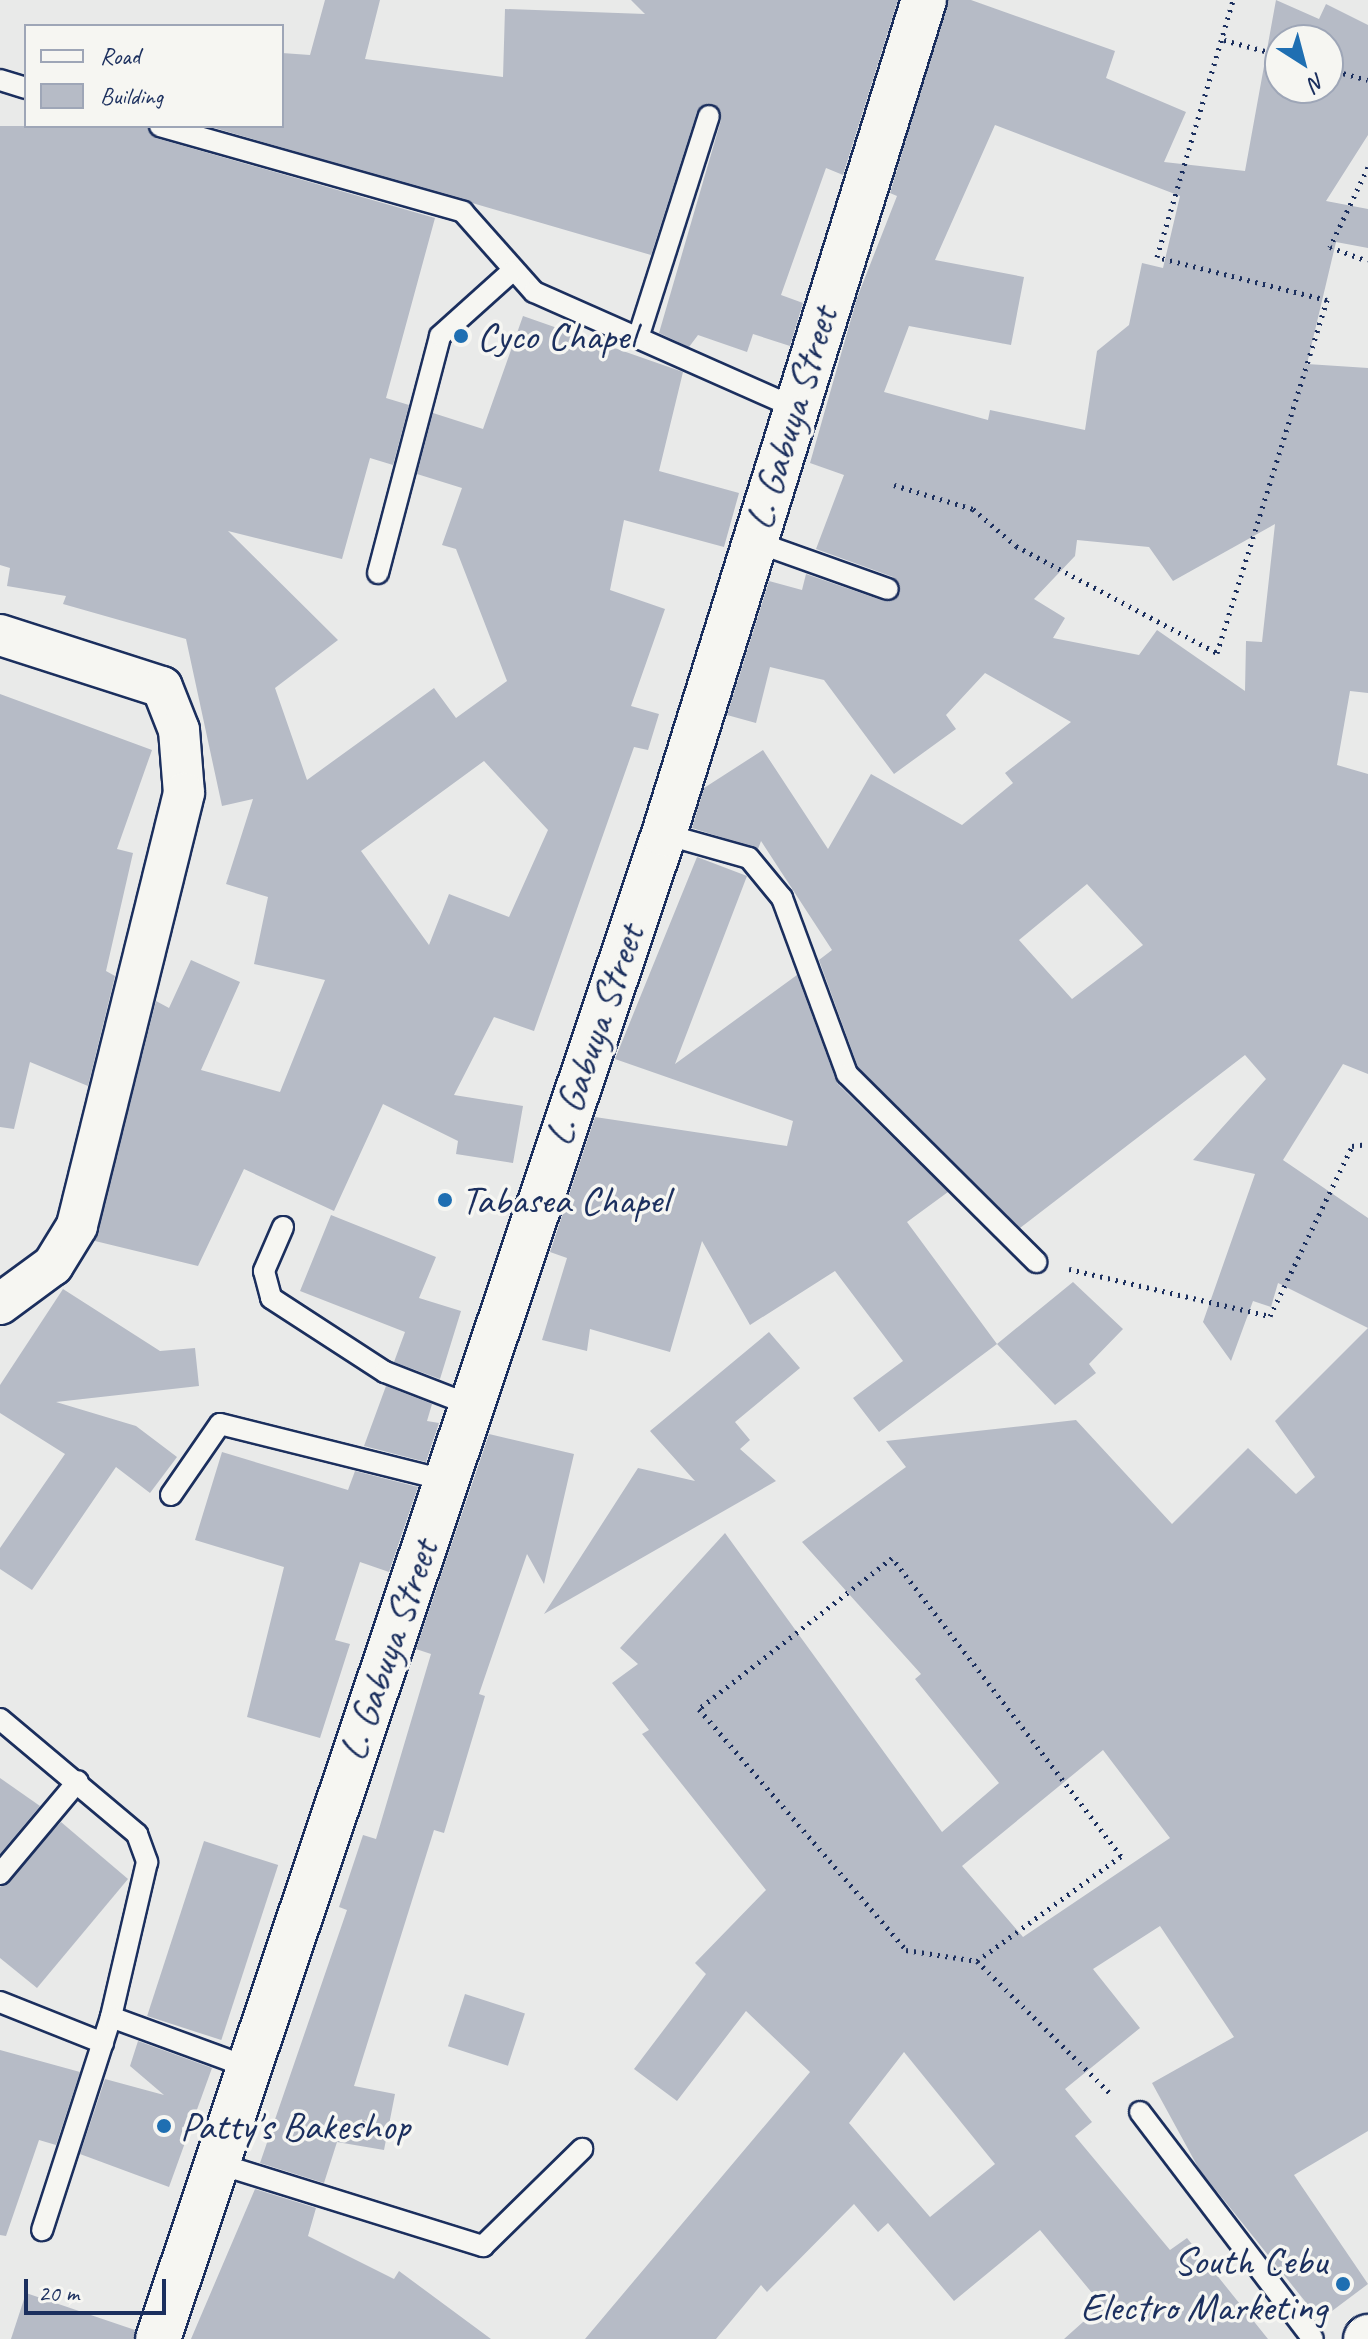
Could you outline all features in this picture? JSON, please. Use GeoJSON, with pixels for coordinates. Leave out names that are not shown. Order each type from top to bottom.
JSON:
{"type":"FeatureCollection","features":[{"type":"Feature","properties":{"kind":"street","name":"L. Gabuya Street"},"geometry":{"type":"LineString","coordinates":[[158,2339],[664,834],[793,407],[924,0]]}},
{"type":"Feature","properties":{"kind":"street"},"geometry":{"type":"LineString","coordinates":[[0,635],[162,687],[179,730],[184,793],[77,1226],[53,1265],[0,1304]]}},
{"type":"Feature","properties":{"kind":"lane"},"geometry":{"type":"LineString","coordinates":[[0,80],[24,87]]}},
{"type":"Feature","properties":{"kind":"lane"},"geometry":{"type":"LineString","coordinates":[[638,338],[709,116]]}},
{"type":"Feature","properties":{"kind":"lane"},"geometry":{"type":"LineString","coordinates":[[167,128],[463,212],[511,272],[534,292],[793,407]]}},
{"type":"Feature","properties":{"kind":"lane"},"geometry":{"type":"LineString","coordinates":[[378,573],[440,336],[511,272]]}},
{"type":"Feature","properties":{"kind":"lane"},"geometry":{"type":"LineString","coordinates":[[753,541],[888,589]]}},
{"type":"Feature","properties":{"kind":"lane"},"geometry":{"type":"LineString","coordinates":[[664,834],[749,858],[782,898],[847,1074],[1036,1262]]}},
{"type":"Feature","properties":{"kind":"lane"},"geometry":{"type":"LineString","coordinates":[[283,1227],[264,1271],[271,1298],[385,1372],[470,1405]]}},
{"type":"Feature","properties":{"kind":"lane"},"geometry":{"type":"LineString","coordinates":[[171,1495],[220,1424],[445,1480]]}},
{"type":"Feature","properties":{"kind":"lane"},"geometry":{"type":"LineString","coordinates":[[0,1719],[78,1781],[137,1834],[147,1862],[111,2017],[42,2230]]}},
{"type":"Feature","properties":{"kind":"lane"},"geometry":{"type":"LineString","coordinates":[[0,1874],[78,1781]]}},
{"type":"Feature","properties":{"kind":"lane"},"geometry":{"type":"LineString","coordinates":[[0,2002],[103,2043]]}},
{"type":"Feature","properties":{"kind":"lane"},"geometry":{"type":"LineString","coordinates":[[111,2017],[248,2067]]}},
{"type":"Feature","properties":{"kind":"lane"},"geometry":{"type":"LineString","coordinates":[[1140,2112],[1313,2339]]}},
{"type":"Feature","properties":{"kind":"lane"},"geometry":{"type":"LineString","coordinates":[[216,2163],[483,2246],[582,2149]]}},
{"type":"Feature","properties":{"kind":"path"},"geometry":{"type":"LineString","coordinates":[[894,485],[973,509],[1016,546],[1217,653],[1327,300],[1157,257],[1224,40],[1233,0]]}},
{"type":"Feature","properties":{"kind":"path"},"geometry":{"type":"LineString","coordinates":[[1224,40],[1264,51]]}},
{"type":"Feature","properties":{"kind":"path"},"geometry":{"type":"LineString","coordinates":[[1344,73],[1368,80]]}},
{"type":"Feature","properties":{"kind":"path"},"geometry":{"type":"LineString","coordinates":[[1368,167],[1330,247],[1368,261]]}},
{"type":"Feature","properties":{"kind":"path"},"geometry":{"type":"LineString","coordinates":[[1036,1262],[1270,1316],[1352,1146],[1368,1144]]}},
{"type":"Feature","properties":{"kind":"path"},"geometry":{"type":"LineString","coordinates":[[977,1961],[1121,1856],[892,1558],[699,1709],[906,1950],[977,1961],[1097,2086],[1140,2112]]}},
{"type":"Feature","properties":{"kind":"building"},"geometry":{"type":"Polygon","coordinates":[[[325,0],[380,0],[365,59],[503,77],[505,9],[645,14],[631,0],[898,0],[843,175],[826,168],[781,295],[803,303],[790,346],[753,334],[747,352],[698,335],[689,347],[659,333],[721,120],[714,104],[697,112],[651,255],[215,128],[284,128],[284,53],[310,55],[325,0]]]}},
{"type":"Feature","properties":{"kind":"building"},"geometry":{"type":"Polygon","coordinates":[[[948,0],[971,0],[1115,51],[1106,78],[1186,112],[1164,162],[1245,171],[1264,66],[1264,104],[1344,104],[1344,24],[1272,24],[1276,0],[1319,19],[1326,4],[1368,25],[1368,135],[1326,201],[1368,209],[1368,248],[1336,242],[1307,364],[1368,368],[1368,693],[1350,691],[1337,765],[1368,774],[1368,1074],[1343,1064],[1283,1160],[1368,1218],[1368,1328],[1278,1283],[1271,1307],[1253,1301],[1231,1361],[1203,1322],[1255,1174],[1193,1160],[1266,1079],[1245,1055],[1020,1228],[858,1067],[819,960],[832,950],[761,841],[758,849],[692,828],[704,788],[763,750],[828,849],[871,774],[962,825],[1013,783],[1005,773],[1071,722],[985,673],[946,715],[956,729],[894,774],[824,680],[770,667],[756,723],[727,715],[769,581],[802,590],[806,574],[884,601],[900,593],[893,577],[816,549],[844,475],[810,463],[857,298],[897,196],[890,193],[948,0]],[[995,125],[935,260],[1024,277],[1011,345],[909,326],[884,392],[988,420],[990,410],[1085,430],[1097,351],[1129,325],[1142,263],[1163,268],[1180,196],[995,125]],[[1275,524],[1173,581],[1149,547],[1077,540],[1075,556],[1034,599],[1065,618],[1053,638],[1139,655],[1157,630],[1245,691],[1246,641],[1262,642],[1275,524]],[[1087,884],[1019,940],[1072,999],[1143,945],[1087,884]]]}},
{"type":"Feature","properties":{"kind":"building"},"geometry":{"type":"Polygon","coordinates":[[[0,126],[148,128],[156,138],[435,218],[386,398],[409,405],[393,465],[370,458],[342,559],[228,531],[338,640],[275,688],[307,780],[434,688],[456,718],[507,681],[456,549],[442,545],[462,488],[417,474],[433,413],[483,429],[523,316],[683,372],[659,471],[739,493],[724,547],[624,520],[610,590],[665,609],[631,706],[659,714],[648,750],[634,747],[534,1031],[494,1017],[454,1095],[523,1106],[513,1163],[456,1154],[458,1141],[383,1104],[334,1211],[244,1169],[198,1266],[95,1241],[156,1001],[169,1008],[191,960],[240,982],[201,1070],[280,1092],[325,980],[254,964],[268,897],[226,884],[253,799],[222,806],[186,639],[63,604],[66,596],[7,586],[10,568],[0,565],[0,126]],[[484,761],[361,851],[429,945],[449,894],[509,917],[548,830],[484,761]]]}},
{"type":"Feature","properties":{"kind":"building"},"geometry":{"type":"Polygon","coordinates":[[[0,694],[152,750],[117,849],[133,853],[106,971],[115,976],[88,1086],[30,1062],[14,1129],[0,1127],[0,694]]]}},
{"type":"Feature","properties":{"kind":"building"},"geometry":{"type":"Polygon","coordinates":[[[697,857],[747,876],[675,1064],[797,975],[837,1083],[948,1192],[907,1222],[997,1344],[879,1432],[853,1398],[903,1361],[835,1271],[750,1325],[702,1241],[670,1352],[590,1329],[587,1351],[542,1340],[567,1258],[550,1252],[595,1117],[787,1146],[793,1121],[615,1059],[697,857]]]}},
{"type":"Feature","properties":{"kind":"building"},"geometry":{"type":"Polygon","coordinates":[[[331,1215],[436,1257],[419,1298],[461,1311],[440,1379],[394,1362],[405,1332],[300,1291],[331,1215]]]}},
{"type":"Feature","properties":{"kind":"building"},"geometry":{"type":"Polygon","coordinates":[[[1073,1282],[1123,1329],[1089,1364],[1096,1373],[1055,1405],[997,1344],[1073,1282]]]}},
{"type":"Feature","properties":{"kind":"building"},"geometry":{"type":"Polygon","coordinates":[[[63,1289],[160,1351],[195,1348],[199,1386],[56,1402],[136,1426],[177,1457],[150,1493],[116,1467],[32,1590],[0,1569],[0,1548],[65,1454],[0,1413],[0,1385],[63,1289]]]}},
{"type":"Feature","properties":{"kind":"building"},"geometry":{"type":"Polygon","coordinates":[[[1368,1328],[1368,2131],[1294,2175],[1368,2284],[1320,2320],[1199,2169],[1152,2083],[1234,2037],[1160,1926],[1093,1969],[1140,2028],[1065,2089],[1092,2122],[1075,2136],[1170,2250],[1187,2238],[1268,2339],[1064,2339],[1102,2305],[1040,2230],[954,2301],[888,2223],[878,2232],[854,2204],[767,2292],[761,2285],[716,2339],[585,2339],[810,2072],[746,2011],[677,2101],[634,2069],[706,1974],[695,1963],[766,1890],[642,1734],[649,1730],[612,1683],[638,1664],[620,1648],[725,1533],[942,1832],[999,1783],[915,1679],[921,1674],[802,1542],[906,1467],[886,1441],[1076,1420],[1172,1524],[1248,1448],[1296,1494],[1315,1477],[1275,1421],[1368,1328]],[[1103,1750],[962,1866],[1023,1937],[1170,1838],[1103,1750]],[[904,2052],[849,2123],[930,2217],[995,2164],[904,2052]]]}},
{"type":"Feature","properties":{"kind":"building"},"geometry":{"type":"Polygon","coordinates":[[[769,1332],[800,1368],[735,1422],[750,1440],[740,1449],[776,1481],[544,1614],[638,1468],[695,1481],[650,1431],[769,1332]]]}},
{"type":"Feature","properties":{"kind":"building"},"geometry":{"type":"Polygon","coordinates":[[[386,1386],[432,1404],[427,1421],[439,1423],[426,1462],[364,1446],[386,1386]]]}},
{"type":"Feature","properties":{"kind":"building"},"geometry":{"type":"Polygon","coordinates":[[[489,1434],[574,1454],[544,1584],[527,1554],[479,1694],[485,1696],[444,1833],[434,1830],[354,2086],[395,2094],[384,2150],[337,2142],[324,2183],[260,2163],[347,1910],[339,1907],[363,1835],[376,1839],[431,1654],[416,1649],[489,1434]]]}},
{"type":"Feature","properties":{"kind":"building"},"geometry":{"type":"Polygon","coordinates":[[[222,1452],[348,1490],[355,1471],[418,1487],[389,1572],[360,1562],[335,1640],[350,1644],[320,1738],[247,1717],[284,1567],[195,1540],[222,1452]]]}},
{"type":"Feature","properties":{"kind":"building"},"geometry":{"type":"Polygon","coordinates":[[[0,1778],[40,1806],[0,1854],[0,1778]]]}},
{"type":"Feature","properties":{"kind":"building"},"geometry":{"type":"Polygon","coordinates":[[[61,1822],[128,1879],[37,1988],[0,1958],[0,1887],[61,1822]]]}},
{"type":"Feature","properties":{"kind":"building"},"geometry":{"type":"Polygon","coordinates":[[[204,1841],[278,1865],[221,2040],[147,2016],[204,1841]]]}},
{"type":"Feature","properties":{"kind":"building"},"geometry":{"type":"Polygon","coordinates":[[[465,1994],[525,2013],[508,2066],[448,2046],[465,1994]]]}},
{"type":"Feature","properties":{"kind":"building"},"geometry":{"type":"Polygon","coordinates":[[[138,2041],[212,2068],[169,2187],[80,2154],[105,2079],[164,2095],[130,2066],[138,2041]]]}},
{"type":"Feature","properties":{"kind":"building"},"geometry":{"type":"Polygon","coordinates":[[[0,2050],[80,2072],[56,2145],[39,2140],[6,2236],[0,2235],[0,2050]]]}},
{"type":"Feature","properties":{"kind":"building"},"geometry":{"type":"Polygon","coordinates":[[[255,2189],[316,2208],[308,2236],[394,2279],[399,2271],[491,2339],[191,2339],[255,2189]]]}},
{"type":"Feature","properties":{"kind":"building"},"geometry":{"type":"Polygon","coordinates":[[[26,2293],[135,2330],[134,2339],[11,2339],[26,2293]]]}},
{"type":"Feature","properties":{"kind":"place","name":"Cyco Chapel"},"geometry":{"type":"Point","coordinates":[461,336]}},
{"type":"Feature","properties":{"kind":"place","name":"Tabasea Chapel"},"geometry":{"type":"Point","coordinates":[445,1200]}},
{"type":"Feature","properties":{"kind":"place","name":"Patty's Bakeshop"},"geometry":{"type":"Point","coordinates":[164,2126]}},
{"type":"Feature","properties":{"kind":"place","name":"South Cebu Electro Marketing"},"geometry":{"type":"Point","coordinates":[1343,2284]}}]}
